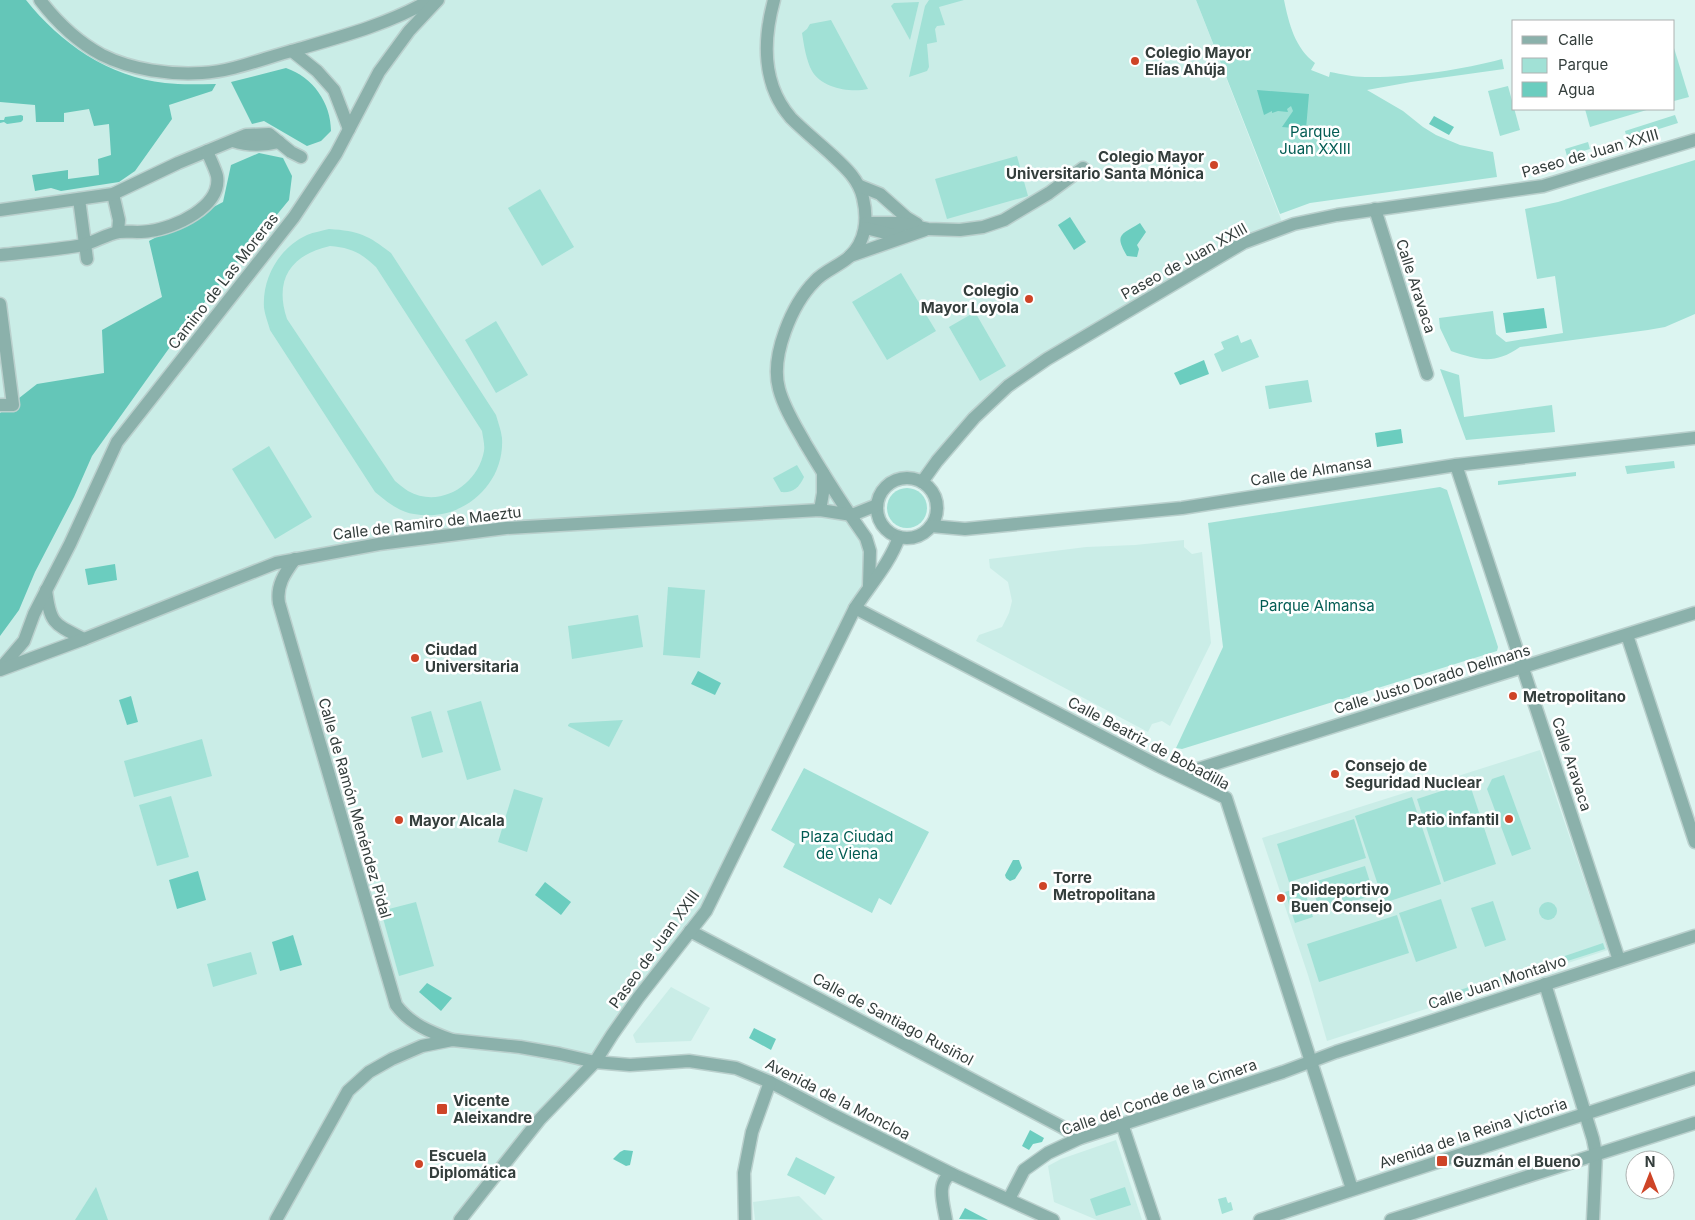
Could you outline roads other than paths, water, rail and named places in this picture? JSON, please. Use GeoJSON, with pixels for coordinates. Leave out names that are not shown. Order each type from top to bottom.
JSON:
{"type":"FeatureCollection","features":[{"type":"Feature","properties":{"kind":"street"},"geometry":{"type":"LineString","coordinates":[[40,0],[53,17],[75,36],[102,55],[135,66],[173,74],[204,73],[238,67],[369,27],[418,7],[430,0]]}},
{"type":"Feature","properties":{"kind":"street","name":"Camino de Las Moreras"},"geometry":{"type":"LineString","coordinates":[[0,669],[24,641],[34,614],[70,544],[117,442],[294,217],[336,154],[379,72],[409,31],[438,0]]}},
{"type":"Feature","properties":{"kind":"street"},"geometry":{"type":"LineString","coordinates":[[774,0],[768,26],[766,50],[769,75],[776,93],[791,117],[844,166],[860,186],[866,226],[859,244],[850,256]]}},
{"type":"Feature","properties":{"kind":"street"},"geometry":{"type":"LineString","coordinates":[[292,51],[317,71],[334,90],[349,129]]}},
{"type":"Feature","properties":{"kind":"street","name":"Paseo de Juan XXIII"},"geometry":{"type":"LineString","coordinates":[[922,482],[974,418],[1008,386],[1047,359],[1243,243],[1294,224],[1337,214],[1542,186],[1695,140]]}},
{"type":"Feature","properties":{"kind":"street"},"geometry":{"type":"LineString","coordinates":[[0,210],[113,194],[233,141],[247,146],[268,145],[279,142],[301,157]]}},
{"type":"Feature","properties":{"kind":"street"},"geometry":{"type":"LineString","coordinates":[[0,255],[85,245],[118,232],[150,232],[190,218],[204,207],[213,195],[216,187],[217,176],[208,151]]}},
{"type":"Feature","properties":{"kind":"street"},"geometry":{"type":"LineString","coordinates":[[866,226],[899,223],[928,229],[960,230],[983,227],[1004,220],[1050,193],[1083,168]]}},
{"type":"Feature","properties":{"kind":"street"},"geometry":{"type":"LineString","coordinates":[[860,186],[880,194],[907,218],[928,229]]}},
{"type":"Feature","properties":{"kind":"street"},"geometry":{"type":"LineString","coordinates":[[113,194],[120,220],[118,232]]}},
{"type":"Feature","properties":{"kind":"street"},"geometry":{"type":"LineString","coordinates":[[79,199],[87,259]]}},
{"type":"Feature","properties":{"kind":"street","name":"Calle Aravaca"},"geometry":{"type":"LineString","coordinates":[[1375,209],[1428,374]]}},
{"type":"Feature","properties":{"kind":"street"},"geometry":{"type":"LineString","coordinates":[[866,226],[893,235],[907,235]]}},
{"type":"Feature","properties":{"kind":"street"},"geometry":{"type":"LineString","coordinates":[[869,586],[870,551],[866,538],[823,473],[788,413],[777,377],[779,356],[789,321],[815,280],[850,256],[928,229]]}},
{"type":"Feature","properties":{"kind":"street"},"geometry":{"type":"LineString","coordinates":[[0,304],[2,338],[13,405],[0,405]]}},
{"type":"Feature","properties":{"kind":"street","name":"Calle de Almansa"},"geometry":{"type":"LineString","coordinates":[[931,526],[965,529],[1182,508],[1456,464],[1695,438]]}},
{"type":"Feature","properties":{"kind":"street","name":"Calle Aravaca"},"geometry":{"type":"LineString","coordinates":[[1456,464],[1620,960]]}},
{"type":"Feature","properties":{"kind":"street"},"geometry":{"type":"LineString","coordinates":[[820,510],[823,493],[823,473]]}},
{"type":"Feature","properties":{"kind":"street"},"geometry":{"type":"LineString","coordinates":[[908,478],[922,482],[935,497],[937,507],[935,517],[931,526],[916,536],[898,537],[882,525],[877,505],[880,496],[885,487],[893,481],[908,478]]}},
{"type":"Feature","properties":{"kind":"street"},"geometry":{"type":"LineString","coordinates":[[852,515],[877,505]]}},
{"type":"Feature","properties":{"kind":"street","name":"Calle de Ramiro de Maeztu"},"geometry":{"type":"LineString","coordinates":[[0,669],[84,639],[254,571],[276,563],[296,559],[379,544],[506,528],[820,510],[852,515]]}},
{"type":"Feature","properties":{"kind":"street","name":"Paseo de Juan XXIII"},"geometry":{"type":"LineString","coordinates":[[464,1219],[540,1119],[595,1062],[633,1005],[706,910],[855,608],[883,569],[895,548],[898,537]]}},
{"type":"Feature","properties":{"kind":"street","name":"Calle de Ramón Menéndez Pidal"},"geometry":{"type":"LineString","coordinates":[[296,559],[280,582],[277,594],[279,603],[396,1004],[403,1015],[416,1025],[452,1040]]}},
{"type":"Feature","properties":{"kind":"street"},"geometry":{"type":"LineString","coordinates":[[46,590],[48,607],[53,620],[65,630],[84,639]]}},
{"type":"Feature","properties":{"kind":"street","name":"Calle Beatriz de Bobadilla"},"geometry":{"type":"LineString","coordinates":[[855,608],[1226,798],[1352,1190]]}},
{"type":"Feature","properties":{"kind":"street","name":"Calle Justo Dorado Dellmans"},"geometry":{"type":"LineString","coordinates":[[1179,775],[1695,613]]}},
{"type":"Feature","properties":{"kind":"street"},"geometry":{"type":"LineString","coordinates":[[1627,635],[1695,842]]}},
{"type":"Feature","properties":{"kind":"street","name":"Calle de Santiago Rusiñol"},"geometry":{"type":"LineString","coordinates":[[690,931],[1080,1138]]}},
{"type":"Feature","properties":{"kind":"street","name":"Calle Juan Montalvo"},"geometry":{"type":"LineString","coordinates":[[1310,1061],[1695,936]]}},
{"type":"Feature","properties":{"kind":"street"},"geometry":{"type":"LineString","coordinates":[[1545,984],[1586,1114],[1596,1154],[1593,1220]]}},
{"type":"Feature","properties":{"kind":"street"},"geometry":{"type":"LineString","coordinates":[[276,1220],[348,1091],[369,1072],[392,1059],[422,1046],[452,1040]]}},
{"type":"Feature","properties":{"kind":"street","name":"Avenida de la Moncloa"},"geometry":{"type":"LineString","coordinates":[[452,1040],[520,1047],[595,1062],[630,1065],[689,1061],[736,1068],[770,1082],[952,1174],[1054,1220]]}},
{"type":"Feature","properties":{"kind":"street","name":"Calle del Conde de la Cimera"},"geometry":{"type":"LineString","coordinates":[[1009,1199],[1024,1170],[1048,1153],[1080,1138],[1283,1072],[1310,1061]]}},
{"type":"Feature","properties":{"kind":"street","name":"Avenida de la Reina Victoria"},"geometry":{"type":"LineString","coordinates":[[1260,1220],[1695,1078]]}},
{"type":"Feature","properties":{"kind":"street"},"geometry":{"type":"LineString","coordinates":[[745,1220],[744,1172],[752,1132],[770,1082]]}},
{"type":"Feature","properties":{"kind":"street"},"geometry":{"type":"LineString","coordinates":[[1391,1220],[1695,1122]]}},
{"type":"Feature","properties":{"kind":"street"},"geometry":{"type":"LineString","coordinates":[[1122,1124],[1154,1220]]}},
{"type":"Feature","properties":{"kind":"street"},"geometry":{"type":"LineString","coordinates":[[946,1220],[942,1190],[947,1176],[952,1174]]}},
{"type":"Feature","properties":{"kind":"water"},"geometry":{"type":"Polygon","coordinates":[[[1257,90],[1309,94],[1306,129],[1282,127],[1293,111],[1291,106],[1287,109],[1288,112],[1278,111],[1272,113],[1272,111],[1264,115],[1257,90]]]}},
{"type":"Feature","properties":{"kind":"water"},"geometry":{"type":"Polygon","coordinates":[[[21,115],[23,120],[21,122],[0,123],[0,120],[4,120],[5,117],[21,115]]]}},
{"type":"Feature","properties":{"kind":"water"},"geometry":{"type":"Polygon","coordinates":[[[1434,116],[1454,127],[1449,135],[1429,124],[1434,116]]]}},
{"type":"Feature","properties":{"kind":"water"},"geometry":{"type":"Polygon","coordinates":[[[1070,217],[1086,242],[1074,250],[1058,225],[1070,217]]]}},
{"type":"Feature","properties":{"kind":"water"},"geometry":{"type":"Polygon","coordinates":[[[1140,223],[1146,232],[1137,245],[1139,249],[1137,257],[1127,256],[1120,239],[1124,233],[1140,223]]]}},
{"type":"Feature","properties":{"kind":"water"},"geometry":{"type":"Polygon","coordinates":[[[1544,308],[1547,328],[1506,333],[1503,313],[1544,308]]]}},
{"type":"Feature","properties":{"kind":"water"},"geometry":{"type":"Polygon","coordinates":[[[1204,360],[1209,374],[1180,385],[1174,373],[1204,360]]]}},
{"type":"Feature","properties":{"kind":"water"},"geometry":{"type":"Polygon","coordinates":[[[1401,429],[1403,443],[1377,447],[1375,433],[1401,429]]]}},
{"type":"Feature","properties":{"kind":"water"},"geometry":{"type":"Polygon","coordinates":[[[115,564],[117,580],[88,585],[85,569],[115,564]]]}},
{"type":"Feature","properties":{"kind":"water"},"geometry":{"type":"Polygon","coordinates":[[[698,671],[721,683],[715,695],[691,684],[698,671]]]}},
{"type":"Feature","properties":{"kind":"water"},"geometry":{"type":"Polygon","coordinates":[[[131,696],[138,722],[127,725],[119,700],[131,696]]]}},
{"type":"Feature","properties":{"kind":"water"},"geometry":{"type":"Polygon","coordinates":[[[1013,860],[1019,860],[1022,868],[1015,879],[1010,881],[1005,875],[1013,860]]]}},
{"type":"Feature","properties":{"kind":"water"},"geometry":{"type":"Polygon","coordinates":[[[198,871],[206,900],[177,909],[169,880],[198,871]]]}},
{"type":"Feature","properties":{"kind":"water"},"geometry":{"type":"Polygon","coordinates":[[[545,882],[571,902],[561,915],[535,895],[545,882]]]}},
{"type":"Feature","properties":{"kind":"water"},"geometry":{"type":"Polygon","coordinates":[[[293,935],[302,965],[280,971],[272,942],[293,935]]]}},
{"type":"Feature","properties":{"kind":"water"},"geometry":{"type":"Polygon","coordinates":[[[427,983],[452,998],[441,1011],[419,992],[427,983]]]}},
{"type":"Feature","properties":{"kind":"water"},"geometry":{"type":"Polygon","coordinates":[[[754,1028],[776,1039],[771,1050],[749,1038],[754,1028]]]}},
{"type":"Feature","properties":{"kind":"water"},"geometry":{"type":"Polygon","coordinates":[[[1030,1130],[1044,1138],[1042,1142],[1033,1144],[1029,1150],[1022,1146],[1030,1130]]]}},
{"type":"Feature","properties":{"kind":"water"},"geometry":{"type":"Polygon","coordinates":[[[624,1150],[633,1151],[630,1165],[626,1166],[613,1159],[624,1150]]]}},
{"type":"Feature","properties":{"kind":"water"},"geometry":{"type":"Polygon","coordinates":[[[965,1208],[988,1220],[959,1219],[965,1208]]]}},
{"type":"Feature","properties":{"kind":"place","name":"Colegio Mayor Elías Ahúja"},"geometry":{"type":"Point","coordinates":[1135,61]}},
{"type":"Feature","properties":{"kind":"place","name":"Colegio Mayor Universitario Santa Mónica"},"geometry":{"type":"Point","coordinates":[1214,165]}},
{"type":"Feature","properties":{"kind":"place","name":"Colegio Mayor Loyola"},"geometry":{"type":"Point","coordinates":[1029,299]}},
{"type":"Feature","properties":{"kind":"place","name":"Ciudad Universitaria"},"geometry":{"type":"Point","coordinates":[415,658]}},
{"type":"Feature","properties":{"kind":"place","name":"Metropolitano"},"geometry":{"type":"Point","coordinates":[1513,696]}},
{"type":"Feature","properties":{"kind":"place","name":"Consejo de Seguridad Nuclear"},"geometry":{"type":"Point","coordinates":[1335,774]}},
{"type":"Feature","properties":{"kind":"place","name":"Patio infantil"},"geometry":{"type":"Point","coordinates":[1509,819]}},
{"type":"Feature","properties":{"kind":"place","name":"Mayor Alcala"},"geometry":{"type":"Point","coordinates":[399,820]}},
{"type":"Feature","properties":{"kind":"place","name":"Torre Metropolitana"},"geometry":{"type":"Point","coordinates":[1043,886]}},
{"type":"Feature","properties":{"kind":"place","name":"Polideportivo Buen Consejo"},"geometry":{"type":"Point","coordinates":[1281,898]}},
{"type":"Feature","properties":{"kind":"place","name":"Vicente Aleixandre"},"geometry":{"type":"Point","coordinates":[442,1109]}},
{"type":"Feature","properties":{"kind":"place","name":"Guzmán el Bueno"},"geometry":{"type":"Point","coordinates":[1442,1161]}},
{"type":"Feature","properties":{"kind":"place","name":"Escuela Diplomática"},"geometry":{"type":"Point","coordinates":[419,1164]}},
{"type":"Feature","properties":{"kind":"park label","name":"Parque Juan XXIII"},"geometry":{"type":"Point","coordinates":[1315,140]}},
{"type":"Feature","properties":{"kind":"park label","name":"Parque Almansa"},"geometry":{"type":"Point","coordinates":[1317,605]}},
{"type":"Feature","properties":{"kind":"park label","name":"Plaza Ciudad de Viena"},"geometry":{"type":"Point","coordinates":[847,844]}}]}
